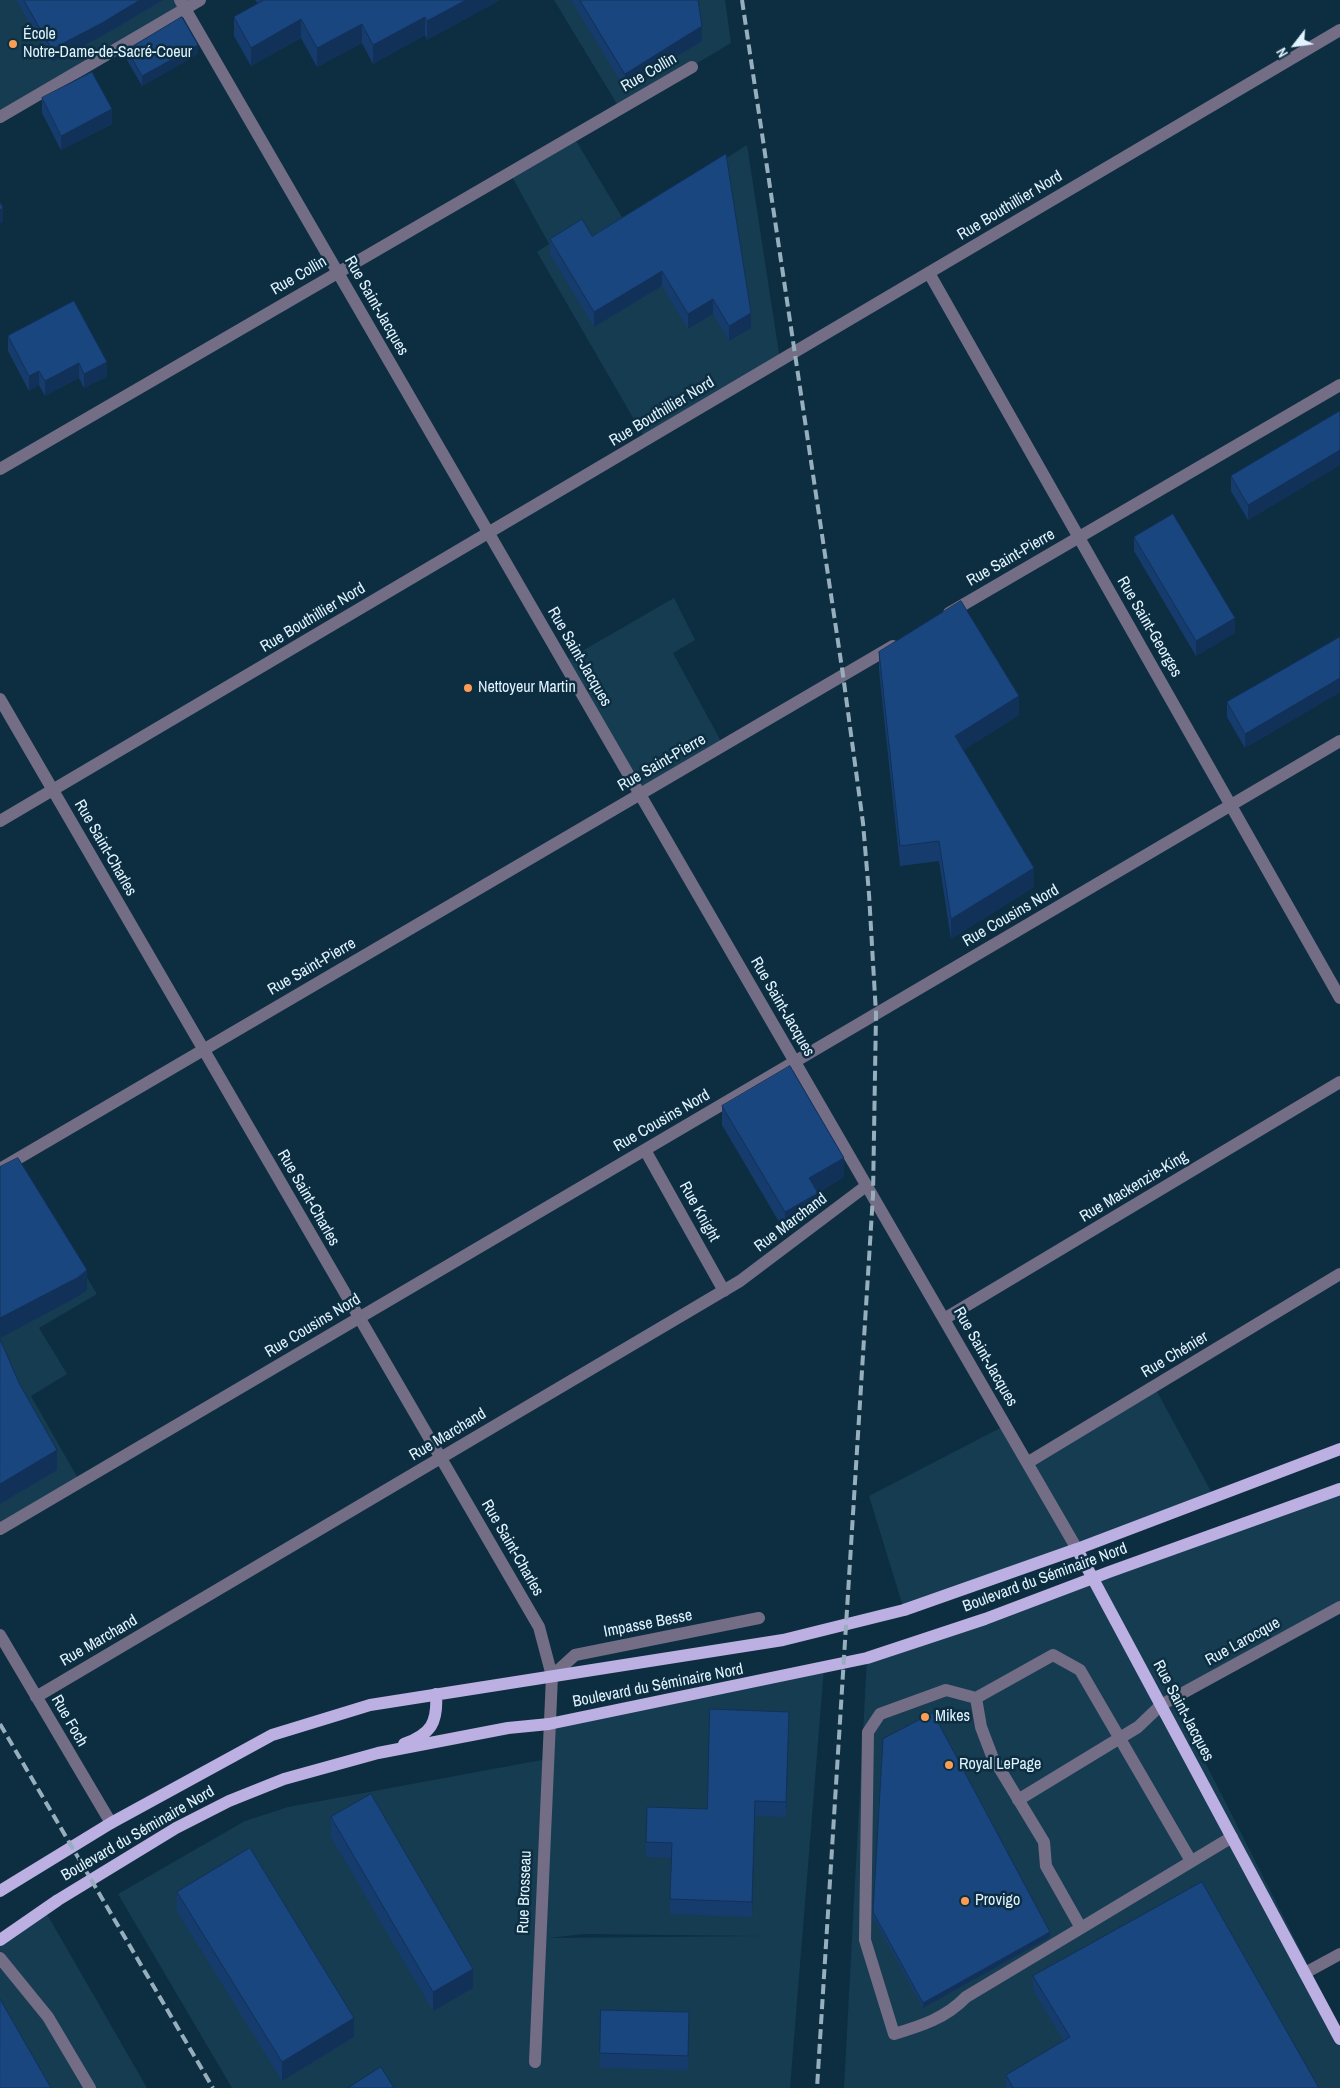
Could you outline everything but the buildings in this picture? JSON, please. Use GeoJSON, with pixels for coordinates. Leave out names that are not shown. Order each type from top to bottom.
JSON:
{"type":"FeatureCollection","features":[{"type":"Feature","properties":{"kind":"main road","name":"Boulevard du Séminaire Nord"},"geometry":{"type":"LineString","coordinates":[[0,1891],[111,1823],[272,1735],[370,1705],[783,1640],[904,1610],[1077,1549],[1340,1449]]}},
{"type":"Feature","properties":{"kind":"main road","name":"Boulevard du Séminaire Nord"},"geometry":{"type":"LineString","coordinates":[[0,1940],[58,1900],[176,1828],[229,1801],[284,1780],[378,1753],[508,1728],[549,1724],[867,1658],[985,1619],[1093,1577],[1340,1489]]}},
{"type":"Feature","properties":{"kind":"main road","name":"Rue Saint-Jacques"},"geometry":{"type":"LineString","coordinates":[[1077,1549],[1340,2039]]}},
{"type":"Feature","properties":{"kind":"main road"},"geometry":{"type":"LineString","coordinates":[[378,1753],[411,1742],[431,1729],[437,1713],[436,1694]]}},
{"type":"Feature","properties":{"kind":"street"},"geometry":{"type":"LineString","coordinates":[[0,117],[182,5],[200,0]]}},
{"type":"Feature","properties":{"kind":"street","name":"Rue Saint-Jacques"},"geometry":{"type":"LineString","coordinates":[[182,5],[1077,1549]]}},
{"type":"Feature","properties":{"kind":"street","name":"Rue Bouthillier Nord"},"geometry":{"type":"LineString","coordinates":[[0,821],[1340,30]]}},
{"type":"Feature","properties":{"kind":"street","name":"Rue Collin"},"geometry":{"type":"LineString","coordinates":[[0,469],[692,67]]}},
{"type":"Feature","properties":{"kind":"street","name":"Rue Saint-Georges"},"geometry":{"type":"LineString","coordinates":[[929,272],[1340,998]]}},
{"type":"Feature","properties":{"kind":"street","name":"Rue Saint-Pierre"},"geometry":{"type":"LineString","coordinates":[[936,621],[1340,385]]}},
{"type":"Feature","properties":{"kind":"street","name":"Rue Saint-Pierre"},"geometry":{"type":"LineString","coordinates":[[0,1169],[902,641]]}},
{"type":"Feature","properties":{"kind":"street","name":"Rue Saint-Charles"},"geometry":{"type":"LineString","coordinates":[[0,700],[539,1627],[552,1676],[549,1724]]}},
{"type":"Feature","properties":{"kind":"street","name":"Rue Cousins Nord"},"geometry":{"type":"LineString","coordinates":[[0,1529],[1340,741]]}},
{"type":"Feature","properties":{"kind":"street","name":"Rue Mackenzie-King"},"geometry":{"type":"LineString","coordinates":[[944,1319],[1340,1082]]}},
{"type":"Feature","properties":{"kind":"street","name":"Rue Knight"},"geometry":{"type":"LineString","coordinates":[[645,1150],[724,1291]]}},
{"type":"Feature","properties":{"kind":"street","name":"Rue Marchand"},"geometry":{"type":"LineString","coordinates":[[36,1697],[724,1291],[866,1186]]}},
{"type":"Feature","properties":{"kind":"street","name":"Rue Chénier"},"geometry":{"type":"LineString","coordinates":[[1027,1463],[1340,1274]]}},
{"type":"Feature","properties":{"kind":"street","name":"Rue Larocque"},"geometry":{"type":"LineString","coordinates":[[1018,1800],[1138,1727],[1161,1705],[1340,1607]]}},
{"type":"Feature","properties":{"kind":"street","name":"Impasse Besse"},"geometry":{"type":"LineString","coordinates":[[552,1676],[575,1655],[759,1618]]}},
{"type":"Feature","properties":{"kind":"street","name":"Rue Foch"},"geometry":{"type":"LineString","coordinates":[[0,1635],[111,1823]]}},
{"type":"Feature","properties":{"kind":"street"},"geometry":{"type":"LineString","coordinates":[[1190,1861],[1080,1670],[1053,1655],[976,1698],[946,1690],[880,1714],[868,1732],[865,1940],[894,2034],[929,2023],[956,2008],[966,1997],[1232,1836]]}},
{"type":"Feature","properties":{"kind":"street"},"geometry":{"type":"LineString","coordinates":[[976,1698],[981,1727],[992,1756],[1044,1842],[1046,1866],[1081,1928]]}},
{"type":"Feature","properties":{"kind":"street","name":"Rue Brosseau"},"geometry":{"type":"LineString","coordinates":[[535,2062],[549,1724]]}},
{"type":"Feature","properties":{"kind":"street"},"geometry":{"type":"LineString","coordinates":[[1305,1973],[1340,1954]]}},
{"type":"Feature","properties":{"kind":"street"},"geometry":{"type":"LineString","coordinates":[[0,1958],[48,2017],[90,2088]]}},
{"type":"Feature","properties":{"kind":"shaded area"},"geometry":{"type":"Polygon","coordinates":[[[0,0],[180,0],[185,9],[0,117],[0,0]]]}},
{"type":"Feature","properties":{"kind":"shaded area"},"geometry":{"type":"Polygon","coordinates":[[[554,0],[725,0],[731,43],[620,109],[554,0]]]}},
{"type":"Feature","properties":{"kind":"shaded area"},"geometry":{"type":"Polygon","coordinates":[[[573,136],[625,222],[747,145],[780,360],[646,440],[537,252],[549,244],[510,173],[573,136]]]}},
{"type":"Feature","properties":{"kind":"shaded area"},"geometry":{"type":"Polygon","coordinates":[[[674,598],[695,640],[673,653],[723,745],[640,794],[563,662],[674,598]]]}},
{"type":"Feature","properties":{"kind":"shaded area"},"geometry":{"type":"Polygon","coordinates":[[[15,1160],[97,1294],[39,1328],[67,1374],[31,1396],[80,1482],[0,1529],[0,1169],[15,1160]]]}},
{"type":"Feature","properties":{"kind":"shaded area"},"geometry":{"type":"Polygon","coordinates":[[[1154,1386],[1214,1497],[904,1610],[869,1496],[1006,1425],[1027,1462],[1154,1386]]]}},
{"type":"Feature","properties":{"kind":"shaded area"},"geometry":{"type":"Polygon","coordinates":[[[1340,1489],[1340,1607],[1173,1699],[1340,2028],[1340,2088],[844,2088],[867,1658],[1340,1489]]]}},
{"type":"Feature","properties":{"kind":"shaded area"},"geometry":{"type":"Polygon","coordinates":[[[824,1668],[790,2088],[232,2088],[118,1894],[245,1821],[288,1807],[547,1759],[549,1724],[824,1668]],[[585,1934],[548,1938],[761,1936],[585,1934]]]}},
{"type":"Feature","properties":{"kind":"shaded area"},"geometry":{"type":"Polygon","coordinates":[[[44,1909],[147,2088],[0,2088],[0,1940],[44,1909]]]}},
{"type":"Feature","properties":{"kind":"railway"},"geometry":{"type":"LineString","coordinates":[[742,0],[843,675],[863,823],[876,1014],[873,1195],[817,2088]]}},
{"type":"Feature","properties":{"kind":"railway"},"geometry":{"type":"LineString","coordinates":[[0,1724],[213,2088]]}},
{"type":"Feature","properties":{"kind":"place","name":"École Notre-Dame-de-Sacré-Coeur"},"geometry":{"type":"Point","coordinates":[13,44]}},
{"type":"Feature","properties":{"kind":"place","name":"Nettoyeur Martin"},"geometry":{"type":"Point","coordinates":[468,688]}},
{"type":"Feature","properties":{"kind":"place","name":"Mikes"},"geometry":{"type":"Point","coordinates":[925,1717]}},
{"type":"Feature","properties":{"kind":"place","name":"Royal LePage"},"geometry":{"type":"Point","coordinates":[949,1765]}},
{"type":"Feature","properties":{"kind":"place","name":"Provigo"},"geometry":{"type":"Point","coordinates":[965,1901]}}]}
